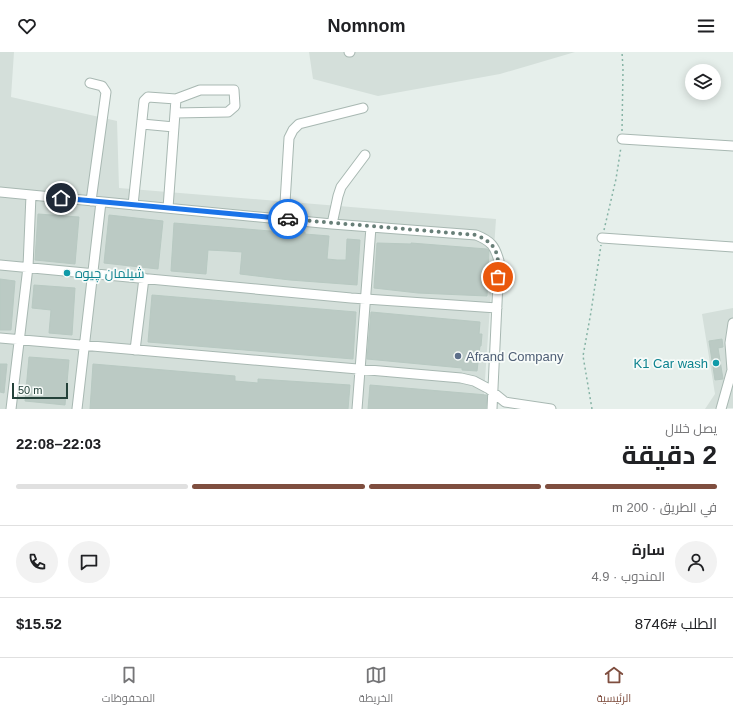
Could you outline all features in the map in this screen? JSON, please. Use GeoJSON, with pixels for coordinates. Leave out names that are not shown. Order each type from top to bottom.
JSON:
{"type":"FeatureCollection","features":[{"type":"Feature","properties":{"kind":"street"},"geometry":{"type":"LineString","coordinates":[[90,83],[102,86],[106,92],[91,200]]}},
{"type":"Feature","properties":{"kind":"street"},"geometry":{"type":"LineString","coordinates":[[133,204],[144,101],[148,97],[176,99],[200,90],[234,90],[235,106],[228,112],[175,113]]}},
{"type":"Feature","properties":{"kind":"street"},"geometry":{"type":"LineString","coordinates":[[168,208],[176,99]]}},
{"type":"Feature","properties":{"kind":"street"},"geometry":{"type":"LineString","coordinates":[[284,219],[289,138],[293,130],[300,124],[363,108]]}},
{"type":"Feature","properties":{"kind":"street"},"geometry":{"type":"LineString","coordinates":[[142,124],[174,127]]}},
{"type":"Feature","properties":{"kind":"street"},"geometry":{"type":"LineString","coordinates":[[622,139],[733,146]]}},
{"type":"Feature","properties":{"kind":"street"},"geometry":{"type":"LineString","coordinates":[[332,224],[341,188],[365,155]]}},
{"type":"Feature","properties":{"kind":"street"},"geometry":{"type":"LineString","coordinates":[[0,192],[332,224],[476,235],[490,242],[496,251],[499,261],[492,409]]}},
{"type":"Feature","properties":{"kind":"street"},"geometry":{"type":"LineString","coordinates":[[11,409],[28,267],[31,195]]}},
{"type":"Feature","properties":{"kind":"street"},"geometry":{"type":"LineString","coordinates":[[77,409],[101,202]]}},
{"type":"Feature","properties":{"kind":"street"},"geometry":{"type":"LineString","coordinates":[[357,409],[371,227]]}},
{"type":"Feature","properties":{"kind":"street"},"geometry":{"type":"LineString","coordinates":[[602,238],[733,247]]}},
{"type":"Feature","properties":{"kind":"street"},"geometry":{"type":"LineString","coordinates":[[0,265],[366,299],[497,308]]}},
{"type":"Feature","properties":{"kind":"street"},"geometry":{"type":"LineString","coordinates":[[135,350],[144,278]]}},
{"type":"Feature","properties":{"kind":"street"},"geometry":{"type":"LineString","coordinates":[[721,409],[733,370],[730,344],[733,323]]}},
{"type":"Feature","properties":{"kind":"street"},"geometry":{"type":"LineString","coordinates":[[0,338],[461,378],[474,381],[493,392],[505,402],[551,409]]}},
{"type":"Feature","properties":{"kind":"shaded area"},"geometry":{"type":"Polygon","coordinates":[[[0,52],[14,52],[11,97],[117,121],[119,188],[496,219],[483,409],[0,409],[0,52]]]}},
{"type":"Feature","properties":{"kind":"shaded area"},"geometry":{"type":"Polygon","coordinates":[[[309,52],[575,52],[500,74],[378,96],[313,79],[309,52]]]}},
{"type":"Feature","properties":{"kind":"shaded area"},"geometry":{"type":"Polygon","coordinates":[[[733,308],[733,408],[705,409],[715,394],[702,314],[733,308]]]}},
{"type":"Feature","properties":{"kind":"building"},"geometry":{"type":"Polygon","coordinates":[[[38,214],[79,217],[75,264],[35,260],[38,214]]]}},
{"type":"Feature","properties":{"kind":"building"},"geometry":{"type":"Polygon","coordinates":[[[109,215],[163,221],[158,269],[104,263],[109,215]]]}},
{"type":"Feature","properties":{"kind":"building"},"geometry":{"type":"Polygon","coordinates":[[[174,223],[294,233],[295,231],[305,232],[305,234],[329,236],[327,259],[337,260],[346,260],[347,239],[360,240],[357,285],[290,280],[240,274],[242,252],[208,250],[206,274],[171,271],[174,223]]]}},
{"type":"Feature","properties":{"kind":"building"},"geometry":{"type":"Polygon","coordinates":[[[377,243],[411,243],[487,249],[489,251],[487,296],[418,293],[374,288],[377,243]]]}},
{"type":"Feature","properties":{"kind":"building"},"geometry":{"type":"Polygon","coordinates":[[[0,279],[15,281],[11,330],[0,330],[0,279]]]}},
{"type":"Feature","properties":{"kind":"building"},"geometry":{"type":"Polygon","coordinates":[[[34,285],[75,288],[72,335],[49,333],[51,310],[32,308],[34,285]]]}},
{"type":"Feature","properties":{"kind":"building"},"geometry":{"type":"Polygon","coordinates":[[[152,295],[356,312],[353,359],[148,342],[152,295]]]}},
{"type":"Feature","properties":{"kind":"building"},"geometry":{"type":"Polygon","coordinates":[[[371,312],[480,322],[479,334],[482,334],[477,371],[462,370],[462,368],[367,359],[371,312]]]}},
{"type":"Feature","properties":{"kind":"building","name":"K1 Car wash"},"geometry":{"type":"Polygon","coordinates":[[[722,339],[723,347],[718,348],[723,379],[715,380],[709,341],[722,339]]]}},
{"type":"Feature","properties":{"kind":"building"},"geometry":{"type":"Polygon","coordinates":[[[29,357],[69,360],[65,405],[25,401],[29,357]]]}},
{"type":"Feature","properties":{"kind":"building"},"geometry":{"type":"Polygon","coordinates":[[[0,364],[7,364],[4,393],[0,392],[0,364]]]}},
{"type":"Feature","properties":{"kind":"building"},"geometry":{"type":"Polygon","coordinates":[[[93,364],[235,376],[235,381],[258,383],[258,379],[350,385],[348,409],[90,409],[93,364]]]}},
{"type":"Feature","properties":{"kind":"building"},"geometry":{"type":"Polygon","coordinates":[[[370,385],[487,395],[486,409],[368,409],[370,385]]]}},
{"type":"Feature","properties":{"kind":"way so far"},"geometry":{"type":"LineString","coordinates":[[288,219],[476,235],[490,242],[496,251],[499,261],[498,277]]}},
{"type":"Feature","properties":{"kind":"place","name":"شيلمان چیوه"},"geometry":{"type":"Point","coordinates":[67,273]}},
{"type":"Feature","properties":{"kind":"place","name":"Afrand Company"},"geometry":{"type":"Point","coordinates":[458,356]}},
{"type":"Feature","properties":{"kind":"place","name":"K1 Car wash"},"geometry":{"type":"Point","coordinates":[716,363]}},
{"type":"Feature","properties":{"kind":"route"},"geometry":{"type":"LineString","coordinates":[[61,198],[288,219]]}}]}
